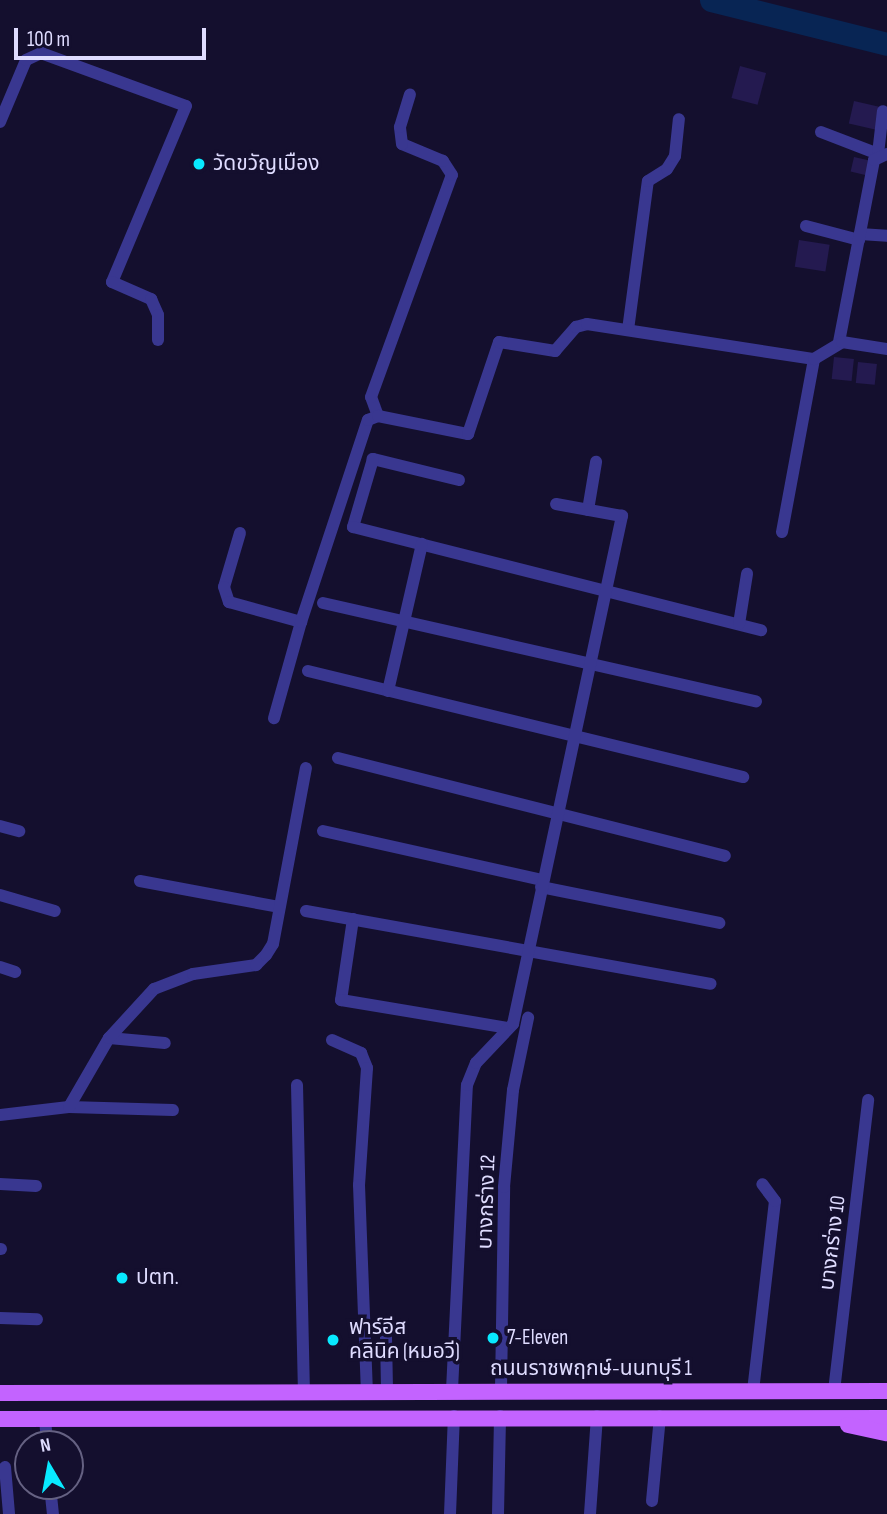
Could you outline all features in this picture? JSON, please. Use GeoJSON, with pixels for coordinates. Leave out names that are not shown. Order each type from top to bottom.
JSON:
{"type":"FeatureCollection","features":[{"type":"Feature","properties":{"kind":"main road","name":"ถนนราชพฤกษ์-นนทบุรี 1"},"geometry":{"type":"LineString","coordinates":[[0,1393],[501,1389],[887,1391]]}},
{"type":"Feature","properties":{"kind":"main road"},"geometry":{"type":"LineString","coordinates":[[0,1419],[454,1416],[887,1418]]}},
{"type":"Feature","properties":{"kind":"main road"},"geometry":{"type":"LineString","coordinates":[[816,1418],[887,1433]]}},
{"type":"Feature","properties":{"kind":"street"},"geometry":{"type":"LineString","coordinates":[[0,122],[26,60],[41,53],[186,106],[112,282],[151,299],[158,316],[158,340]]}},
{"type":"Feature","properties":{"kind":"street"},"geometry":{"type":"LineString","coordinates":[[379,416],[371,397],[452,175],[443,161],[402,144],[400,127],[410,95]]}},
{"type":"Feature","properties":{"kind":"street"},"geometry":{"type":"LineString","coordinates":[[839,342],[859,237],[883,154],[883,111]]}},
{"type":"Feature","properties":{"kind":"street"},"geometry":{"type":"LineString","coordinates":[[628,330],[648,181],[675,156],[679,119]]}},
{"type":"Feature","properties":{"kind":"street"},"geometry":{"type":"LineString","coordinates":[[821,132],[883,154]]}},
{"type":"Feature","properties":{"kind":"street"},"geometry":{"type":"LineString","coordinates":[[806,226],[859,237],[887,236]]}},
{"type":"Feature","properties":{"kind":"street"},"geometry":{"type":"LineString","coordinates":[[274,718],[300,622],[368,420],[379,416],[468,434],[499,342],[555,351],[576,327],[628,330],[814,359],[839,342],[887,349]]}},
{"type":"Feature","properties":{"kind":"street"},"geometry":{"type":"LineString","coordinates":[[782,532],[814,359]]}},
{"type":"Feature","properties":{"kind":"street"},"geometry":{"type":"LineString","coordinates":[[459,480],[373,459],[353,527],[761,630]]}},
{"type":"Feature","properties":{"kind":"street"},"geometry":{"type":"LineString","coordinates":[[588,510],[596,462]]}},
{"type":"Feature","properties":{"kind":"street"},"geometry":{"type":"LineString","coordinates":[[452,1390],[467,1085],[476,1063],[509,1028],[622,516],[556,504]]}},
{"type":"Feature","properties":{"kind":"street"},"geometry":{"type":"LineString","coordinates":[[240,533],[225,587],[229,602],[300,622]]}},
{"type":"Feature","properties":{"kind":"street"},"geometry":{"type":"LineString","coordinates":[[388,691],[422,544]]}},
{"type":"Feature","properties":{"kind":"street"},"geometry":{"type":"LineString","coordinates":[[739,624],[747,574]]}},
{"type":"Feature","properties":{"kind":"street"},"geometry":{"type":"LineString","coordinates":[[323,603],[755,701]]}},
{"type":"Feature","properties":{"kind":"street"},"geometry":{"type":"LineString","coordinates":[[308,671],[743,777]]}},
{"type":"Feature","properties":{"kind":"street"},"geometry":{"type":"LineString","coordinates":[[338,758],[725,856]]}},
{"type":"Feature","properties":{"kind":"street"},"geometry":{"type":"LineString","coordinates":[[69,1107],[108,1038],[154,989],[193,974],[256,965],[273,944],[306,768]]}},
{"type":"Feature","properties":{"kind":"street"},"geometry":{"type":"LineString","coordinates":[[0,826],[19,831]]}},
{"type":"Feature","properties":{"kind":"street"},"geometry":{"type":"LineString","coordinates":[[323,831],[719,923]]}},
{"type":"Feature","properties":{"kind":"street"},"geometry":{"type":"LineString","coordinates":[[140,881],[279,907]]}},
{"type":"Feature","properties":{"kind":"street"},"geometry":{"type":"LineString","coordinates":[[0,895],[55,911]]}},
{"type":"Feature","properties":{"kind":"street"},"geometry":{"type":"LineString","coordinates":[[306,911],[710,984]]}},
{"type":"Feature","properties":{"kind":"street"},"geometry":{"type":"LineString","coordinates":[[353,919],[341,1000],[509,1028]]}},
{"type":"Feature","properties":{"kind":"street"},"geometry":{"type":"LineString","coordinates":[[0,967],[15,972]]}},
{"type":"Feature","properties":{"kind":"street","name":"บางกร่าง 12"},"geometry":{"type":"LineString","coordinates":[[501,1389],[504,1187],[513,1090],[528,1018]]}},
{"type":"Feature","properties":{"kind":"street"},"geometry":{"type":"LineString","coordinates":[[108,1038],[165,1042]]}},
{"type":"Feature","properties":{"kind":"street"},"geometry":{"type":"LineString","coordinates":[[332,1040],[361,1053],[367,1068],[359,1185],[367,1391]]}},
{"type":"Feature","properties":{"kind":"street"},"geometry":{"type":"LineString","coordinates":[[297,1085],[304,1391]]}},
{"type":"Feature","properties":{"kind":"street","name":"บางกร่าง 10"},"geometry":{"type":"LineString","coordinates":[[834,1391],[868,1100]]}},
{"type":"Feature","properties":{"kind":"street"},"geometry":{"type":"LineString","coordinates":[[0,1115],[69,1107],[173,1110]]}},
{"type":"Feature","properties":{"kind":"street"},"geometry":{"type":"LineString","coordinates":[[0,1184],[36,1186]]}},
{"type":"Feature","properties":{"kind":"street"},"geometry":{"type":"LineString","coordinates":[[753,1391],[775,1201],[762,1184]]}},
{"type":"Feature","properties":{"kind":"street"},"geometry":{"type":"LineString","coordinates":[[0,1318],[37,1319]]}},
{"type":"Feature","properties":{"kind":"street"},"geometry":{"type":"LineString","coordinates":[[386,1337],[387,1391]]}},
{"type":"Feature","properties":{"kind":"street"},"geometry":{"type":"LineString","coordinates":[[450,1514],[454,1416]]}},
{"type":"Feature","properties":{"kind":"street"},"geometry":{"type":"LineString","coordinates":[[498,1514],[500,1416]]}},
{"type":"Feature","properties":{"kind":"street"},"geometry":{"type":"LineString","coordinates":[[590,1514],[597,1416]]}},
{"type":"Feature","properties":{"kind":"street"},"geometry":{"type":"LineString","coordinates":[[652,1501],[660,1416]]}},
{"type":"Feature","properties":{"kind":"street"},"geometry":{"type":"LineString","coordinates":[[45,1419],[46,1430]]}},
{"type":"Feature","properties":{"kind":"street"},"geometry":{"type":"LineString","coordinates":[[5,1467],[9,1514]]}},
{"type":"Feature","properties":{"kind":"building"},"geometry":{"type":"Polygon","coordinates":[[[740,66],[766,73],[758,105],[731,98],[740,66]]]}},
{"type":"Feature","properties":{"kind":"building"},"geometry":{"type":"Polygon","coordinates":[[[854,101],[881,107],[876,130],[849,123],[854,101]]]}},
{"type":"Feature","properties":{"kind":"building"},"geometry":{"type":"Polygon","coordinates":[[[854,157],[871,161],[867,175],[851,172],[854,157]]]}},
{"type":"Feature","properties":{"kind":"building"},"geometry":{"type":"Polygon","coordinates":[[[799,240],[830,245],[825,272],[795,267],[799,240]]]}},
{"type":"Feature","properties":{"kind":"building"},"geometry":{"type":"Polygon","coordinates":[[[834,357],[854,359],[852,381],[832,379],[834,357]]]}},
{"type":"Feature","properties":{"kind":"building"},"geometry":{"type":"Polygon","coordinates":[[[858,362],[877,364],[875,385],[856,383],[858,362]]]}},
{"type":"Feature","properties":{"kind":"waterway"},"geometry":{"type":"LineString","coordinates":[[711,0],[887,44]]}},
{"type":"Feature","properties":{"kind":"place","name":"วัดขวัญเมือง"},"geometry":{"type":"Point","coordinates":[199,164]}},
{"type":"Feature","properties":{"kind":"place","name":"ปตท."},"geometry":{"type":"Point","coordinates":[122,1278]}},
{"type":"Feature","properties":{"kind":"place","name":"7-Eleven"},"geometry":{"type":"Point","coordinates":[493,1338]}},
{"type":"Feature","properties":{"kind":"place","name":"ฟาร์อีส คลินิค (หมอวี)"},"geometry":{"type":"Point","coordinates":[333,1340]}}]}
